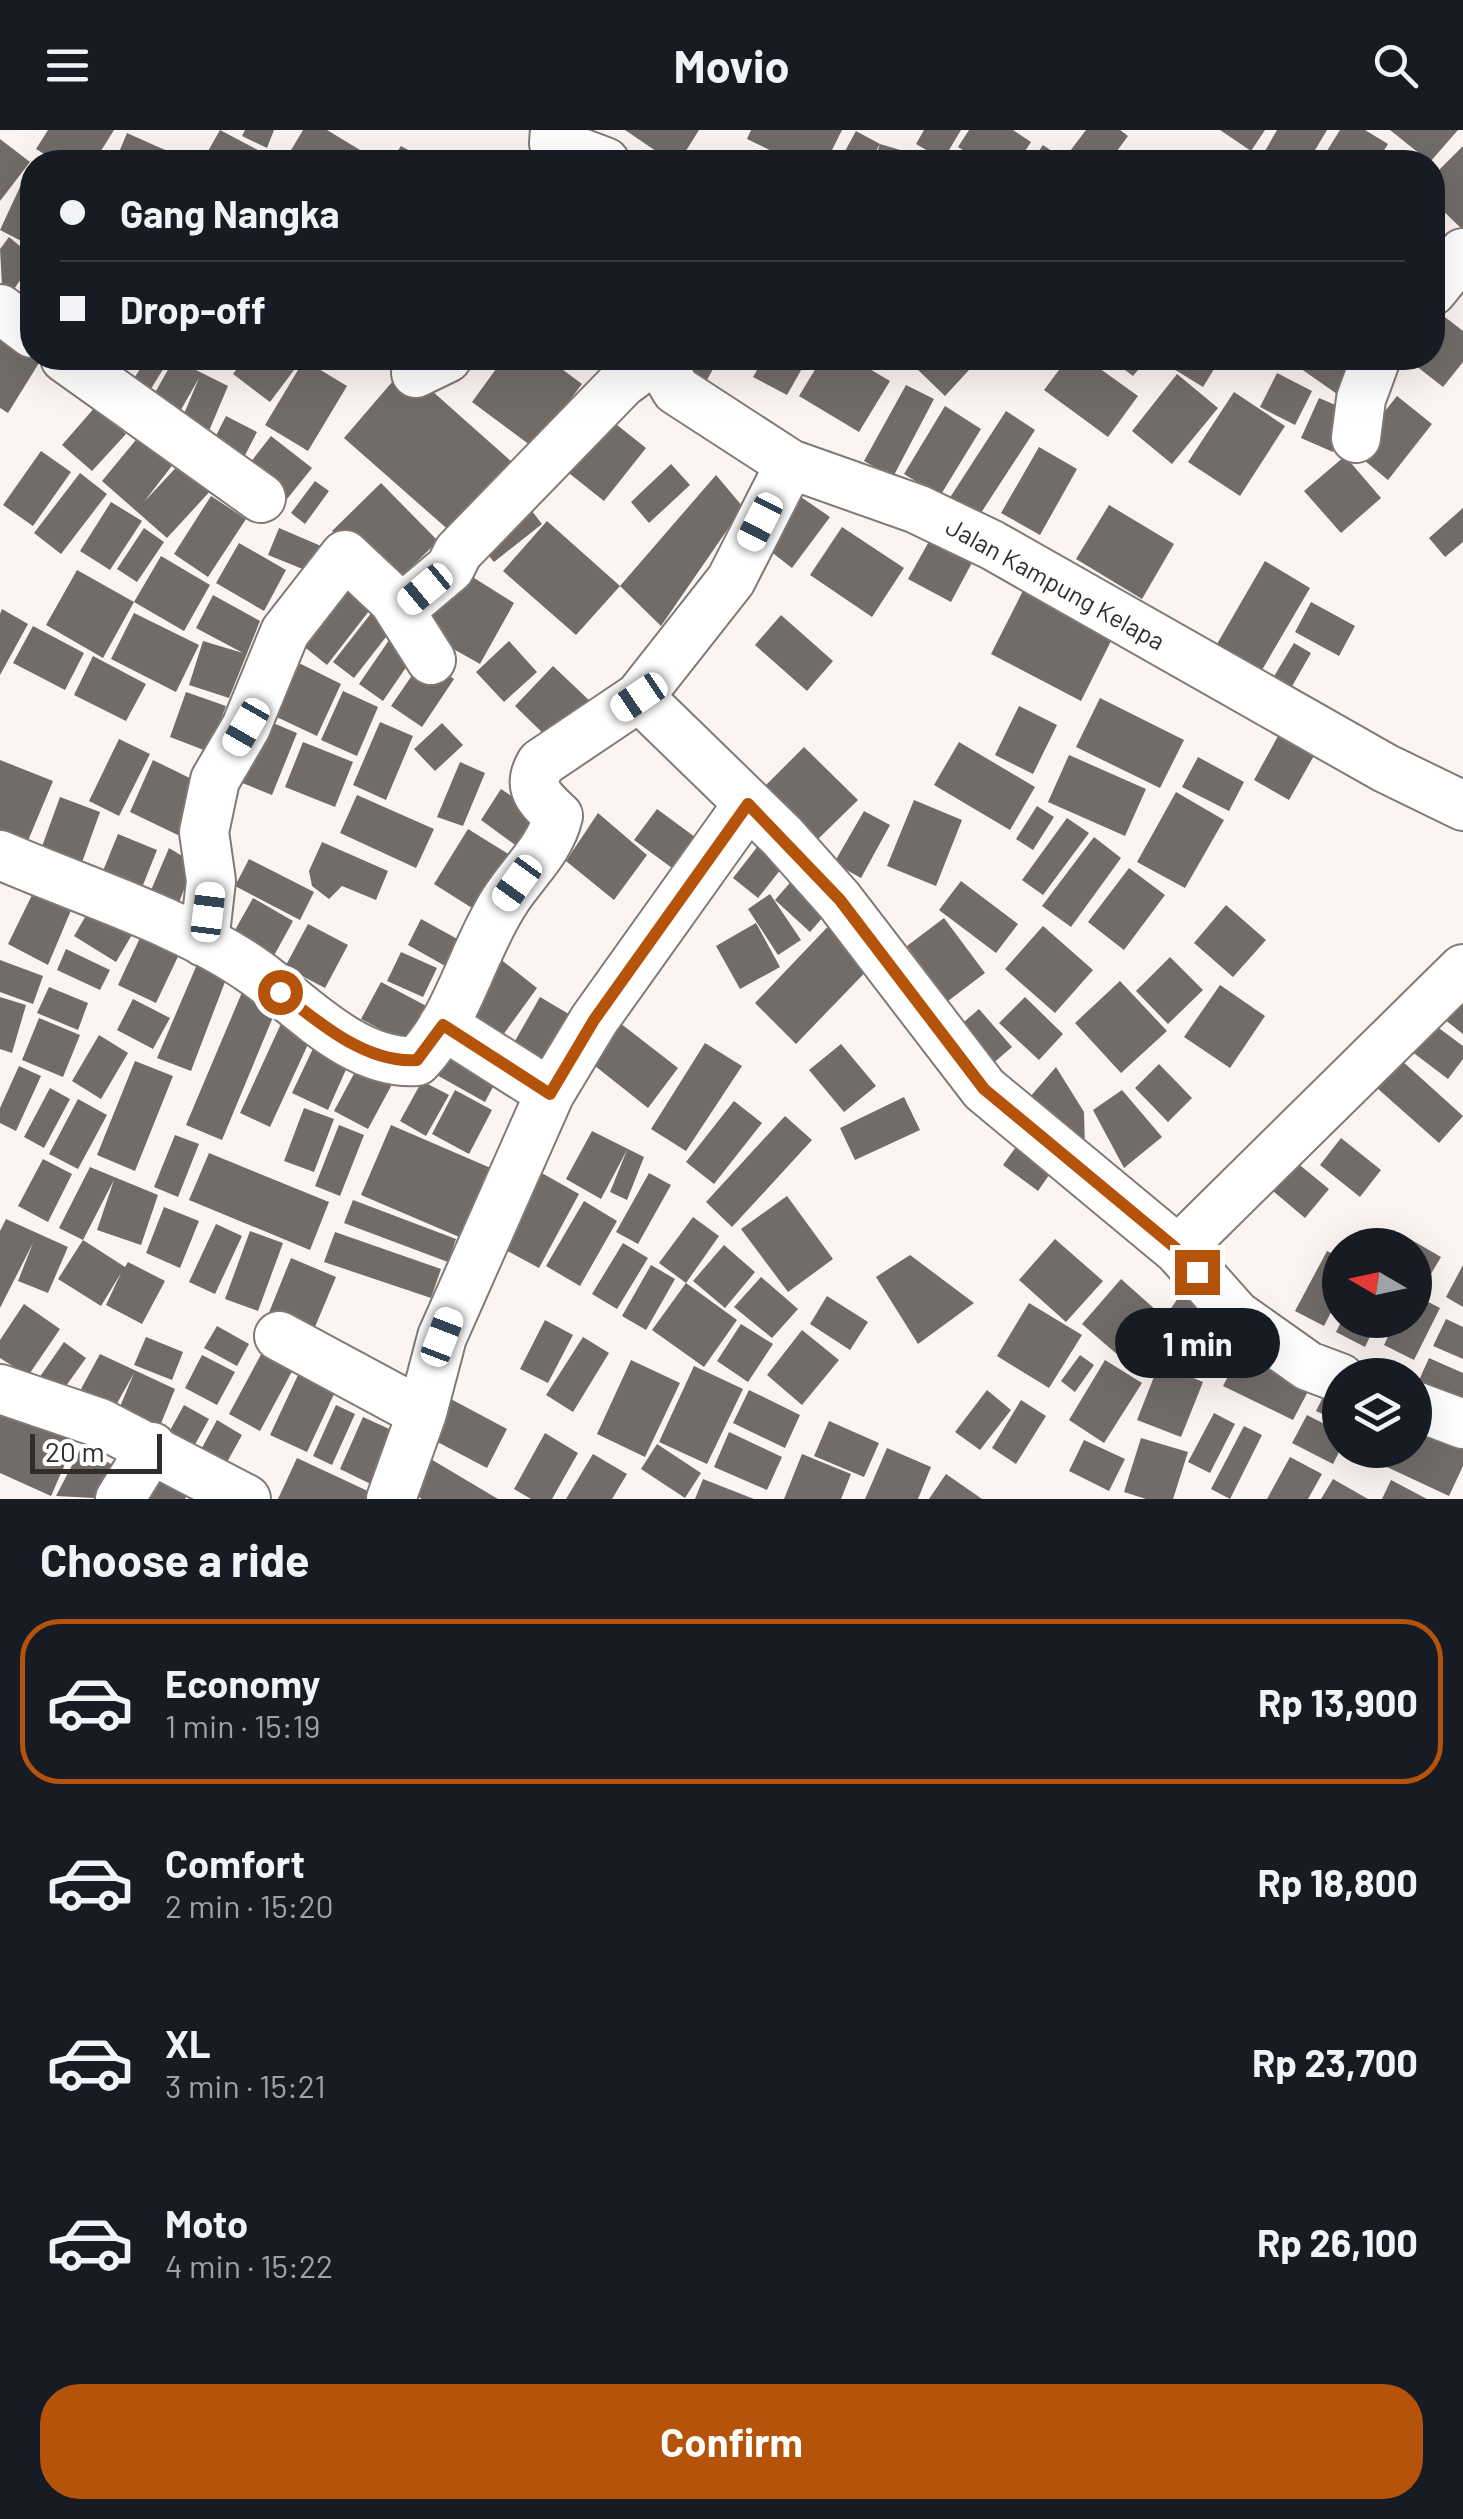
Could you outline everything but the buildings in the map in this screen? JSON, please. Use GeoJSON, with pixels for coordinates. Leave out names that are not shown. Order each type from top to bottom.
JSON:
{"type":"FeatureCollection","features":[{"type":"Feature","properties":{"kind":"street"},"geometry":{"type":"LineString","coordinates":[[543,141],[570,150]]}},
{"type":"Feature","properties":{"kind":"street"},"geometry":{"type":"LineString","coordinates":[[1445,275],[1463,254]]}},
{"type":"Feature","properties":{"kind":"street"},"geometry":{"type":"LineString","coordinates":[[83,370],[261,498]]}},
{"type":"Feature","properties":{"kind":"street"},"geometry":{"type":"LineString","coordinates":[[400,610],[450,568],[458,552],[622,382],[639,370]]}},
{"type":"Feature","properties":{"kind":"street","name":"Jalan Kampung Kelapa"},"geometry":{"type":"LineString","coordinates":[[665,370],[676,390],[790,464],[917,509],[980,538],[1385,768],[1463,806]]}},
{"type":"Feature","properties":{"kind":"street"},"geometry":{"type":"LineString","coordinates":[[1356,438],[1361,399],[1372,370]]}},
{"type":"Feature","properties":{"kind":"street"},"geometry":{"type":"LineString","coordinates":[[0,856],[204,942],[256,972],[365,1051],[400,1062],[417,1060],[443,1025],[502,904],[554,836],[558,816],[535,794],[532,778],[541,763],[639,697],[731,580],[790,464]]}},
{"type":"Feature","properties":{"kind":"street"},"geometry":{"type":"LineString","coordinates":[[204,942],[211,881],[204,832],[215,780],[246,727],[284,632],[345,555],[400,610],[431,660]]}},
{"type":"Feature","properties":{"kind":"street"},"geometry":{"type":"LineString","coordinates":[[639,697],[840,900],[984,1089],[1178,1250],[1236,1315],[1308,1366],[1322,1371]]}},
{"type":"Feature","properties":{"kind":"street"},"geometry":{"type":"LineString","coordinates":[[391,1499],[454,1306],[550,1094],[594,1020],[748,804]]}},
{"type":"Feature","properties":{"kind":"street"},"geometry":{"type":"LineString","coordinates":[[1178,1250],[1463,969]]}},
{"type":"Feature","properties":{"kind":"street"},"geometry":{"type":"LineString","coordinates":[[443,1025],[550,1094]]}},
{"type":"Feature","properties":{"kind":"street"},"geometry":{"type":"LineString","coordinates":[[279,1336],[422,1413]]}},
{"type":"Feature","properties":{"kind":"street"},"geometry":{"type":"LineString","coordinates":[[0,1389],[100,1422],[246,1499]]}},
{"type":"Feature","properties":{"kind":"street"},"geometry":{"type":"LineString","coordinates":[[1432,1412],[1463,1424]]}},
{"type":"Feature","properties":{"kind":"street"},"geometry":{"type":"LineString","coordinates":[[120,1499],[152,1447]]}},
{"type":"Feature","properties":{"kind":"route"},"geometry":{"type":"LineString","coordinates":[[280,992],[365,1051],[400,1062],[417,1060],[443,1025],[550,1094],[594,1020],[748,804],[840,900],[984,1089],[1178,1250],[1197,1272]]}}]}
